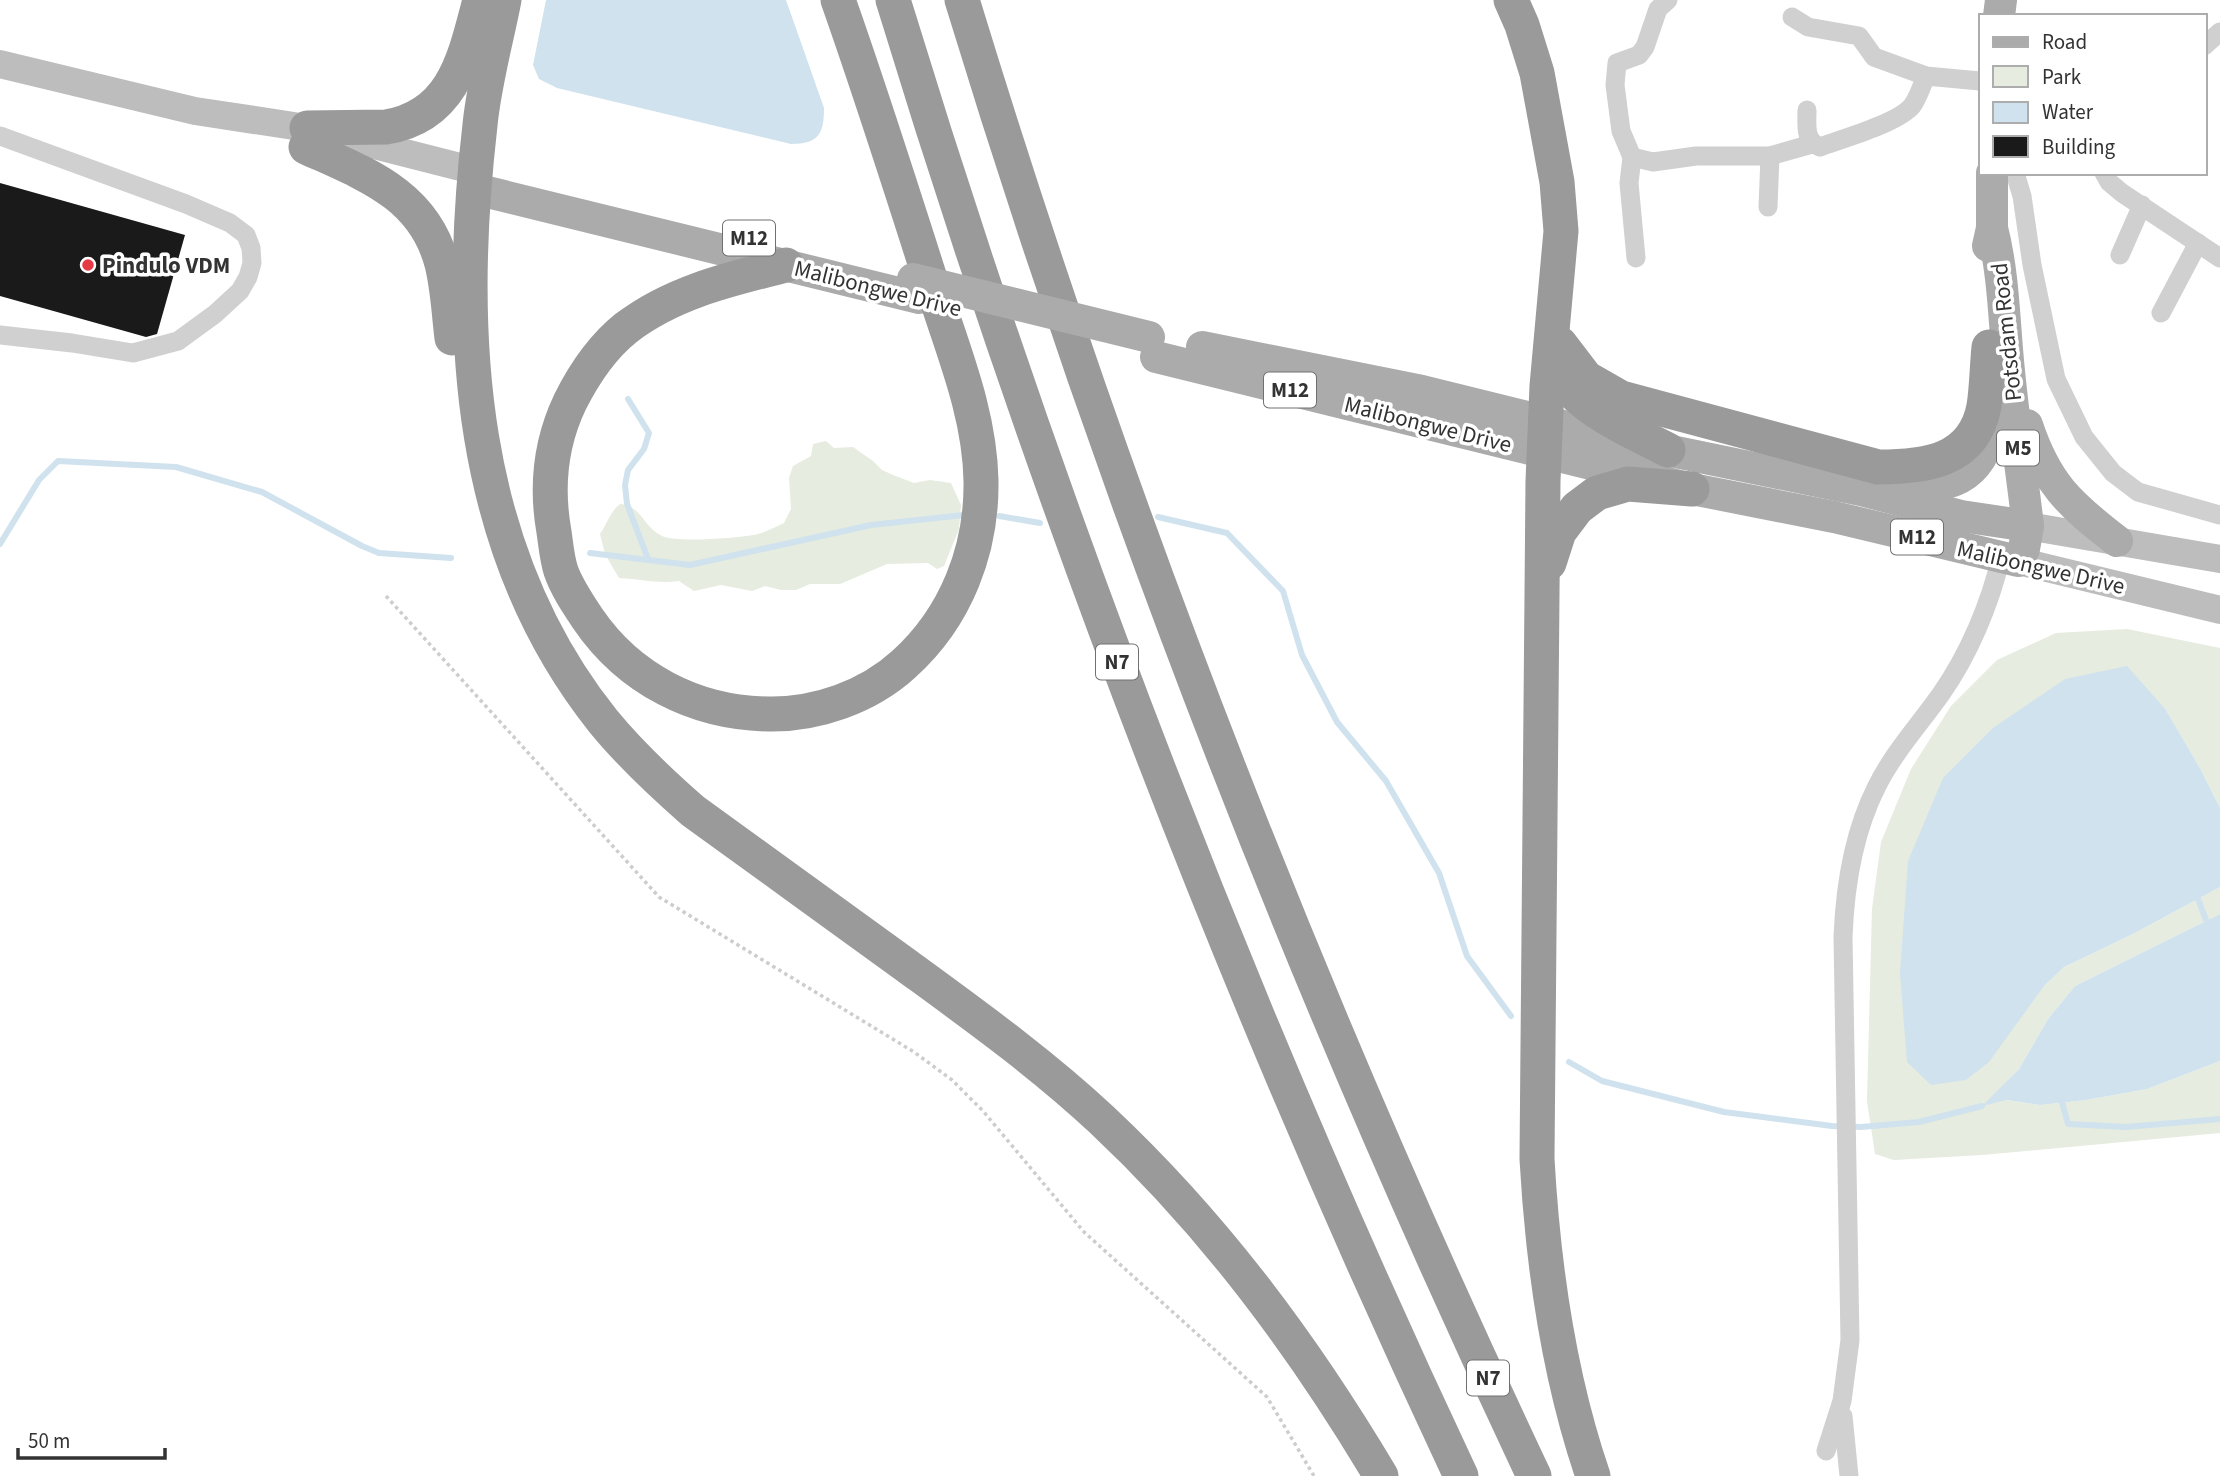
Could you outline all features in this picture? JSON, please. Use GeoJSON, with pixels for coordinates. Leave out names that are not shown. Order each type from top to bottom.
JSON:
{"type":"FeatureCollection","features":[{"type":"Feature","properties":{"kind":"highway"},"geometry":{"type":"LineString","coordinates":[[306,138],[398,125],[424,114],[442,97],[458,75],[480,0]]}},
{"type":"Feature","properties":{"kind":"highway"},"geometry":{"type":"LineString","coordinates":[[504,0],[480,123],[471,211],[470,293],[478,429],[496,510],[519,577],[552,645],[603,721],[658,781],[693,811],[1003,1036],[1054,1077],[1126,1143],[1200,1220],[1257,1289],[1324,1383],[1381,1476]]}},
{"type":"Feature","properties":{"kind":"highway"},"geometry":{"type":"LineString","coordinates":[[786,265],[726,280],[672,299],[628,327],[602,350],[580,382],[563,418],[551,455],[549,506],[561,570],[577,602],[601,638],[629,665],[658,685],[692,701],[729,712],[783,715],[809,712],[842,701],[872,687],[895,672],[916,653],[946,616],[967,570],[979,515],[981,478],[974,416],[838,0]]}},
{"type":"Feature","properties":{"kind":"highway","name":"N7"},"geometry":{"type":"LineString","coordinates":[[893,0],[1000,336],[1113,652],[1247,993],[1384,1308],[1461,1476]]}},
{"type":"Feature","properties":{"kind":"highway","name":"N7"},"geometry":{"type":"LineString","coordinates":[[962,0],[1060,307],[1180,641],[1300,946],[1443,1279],[1534,1476]]}},
{"type":"Feature","properties":{"kind":"highway"},"geometry":{"type":"LineString","coordinates":[[1511,0],[1537,73],[1557,182],[1561,230],[1545,437],[1537,1159],[1543,1241],[1553,1314],[1575,1417],[1594,1476]]}},
{"type":"Feature","properties":{"kind":"highway"},"geometry":{"type":"LineString","coordinates":[[306,138],[381,182],[421,219],[443,265],[461,390],[478,429]]}},
{"type":"Feature","properties":{"kind":"highway"},"geometry":{"type":"LineString","coordinates":[[1556,295],[1564,379],[1570,389],[1609,419],[1668,450]]}},
{"type":"Feature","properties":{"kind":"highway"},"geometry":{"type":"LineString","coordinates":[[1560,344],[1586,378],[1621,398],[1878,467],[1915,467],[1939,460],[1969,440],[1977,426],[1999,358]]}},
{"type":"Feature","properties":{"kind":"highway"},"geometry":{"type":"LineString","coordinates":[[1542,587],[1559,531],[1577,508],[1597,493],[1628,484],[1692,489]]}},
{"type":"Feature","properties":{"kind":"main road","name":"M12"},"geometry":{"type":"LineString","coordinates":[[0,64],[476,180]]}},
{"type":"Feature","properties":{"kind":"main road","name":"Potsdam Road"},"geometry":{"type":"LineString","coordinates":[[1992,175],[1992,228],[1986,258],[1985,289],[1999,358],[2017,524]]}},
{"type":"Feature","properties":{"kind":"main road","name":"Malibongwe Drive"},"geometry":{"type":"LineString","coordinates":[[476,180],[586,198],[916,288],[1153,347],[1545,437],[1692,489],[1834,517],[2005,567],[2220,610]]}},
{"type":"Feature","properties":{"kind":"main road","name":"Malibongwe Drive"},"geometry":{"type":"LineString","coordinates":[[476,180],[786,265],[916,288]]}},
{"type":"Feature","properties":{"kind":"main road","name":"Potsdam Road"},"geometry":{"type":"LineString","coordinates":[[1999,358],[1994,422],[2024,549],[2005,567]]}},
{"type":"Feature","properties":{"kind":"main road"},"geometry":{"type":"LineString","coordinates":[[1999,358],[2040,460],[2051,479],[2081,513],[2117,541]]}},
{"type":"Feature","properties":{"kind":"main road"},"geometry":{"type":"LineString","coordinates":[[1861,490],[1935,486],[1951,482],[1964,475],[1982,458],[1989,445],[1994,422]]}},
{"type":"Feature","properties":{"kind":"main road","name":"Malibongwe Drive"},"geometry":{"type":"LineString","coordinates":[[1545,437],[1668,450],[1861,490],[1961,516],[2220,559]]}},
{"type":"Feature","properties":{"kind":"street"},"geometry":{"type":"LineString","coordinates":[[1636,258],[1629,183],[1632,157],[1621,131],[1615,85],[1617,63],[1639,55],[1645,47],[1657,9],[1668,0]]}},
{"type":"Feature","properties":{"kind":"street"},"geometry":{"type":"LineString","coordinates":[[1793,17],[1808,27],[1858,36],[1874,57],[1926,76],[1979,81]]}},
{"type":"Feature","properties":{"kind":"street"},"geometry":{"type":"LineString","coordinates":[[2206,44],[2220,32]]}},
{"type":"Feature","properties":{"kind":"street"},"geometry":{"type":"LineString","coordinates":[[1632,157],[1653,162],[1696,156],[1770,156],[1812,144],[1820,147],[1902,114],[1912,106],[1926,76]]}},
{"type":"Feature","properties":{"kind":"street"},"geometry":{"type":"LineString","coordinates":[[1807,110],[1807,135],[1812,144]]}},
{"type":"Feature","properties":{"kind":"street"},"geometry":{"type":"LineString","coordinates":[[0,136],[186,204],[230,223],[246,235],[251,248],[248,277],[240,290],[215,314],[178,341],[133,353],[72,342],[0,335]]}},
{"type":"Feature","properties":{"kind":"street"},"geometry":{"type":"LineString","coordinates":[[1768,207],[1770,156]]}},
{"type":"Feature","properties":{"kind":"street"},"geometry":{"type":"LineString","coordinates":[[2016,175],[2022,196],[2032,265],[2056,379],[2084,438],[2113,473],[2138,492],[2220,515]]}},
{"type":"Feature","properties":{"kind":"street"},"geometry":{"type":"LineString","coordinates":[[2105,175],[2109,183],[2220,258]]}},
{"type":"Feature","properties":{"kind":"street"},"geometry":{"type":"LineString","coordinates":[[2120,255],[2142,205]]}},
{"type":"Feature","properties":{"kind":"street"},"geometry":{"type":"LineString","coordinates":[[2161,313],[2199,243]]}},
{"type":"Feature","properties":{"kind":"street"},"geometry":{"type":"LineString","coordinates":[[1826,1451],[1842,1401],[1850,1340],[1843,928],[1853,851],[1867,808],[1883,776],[1901,745],[1955,673],[2005,567]]}},
{"type":"Feature","properties":{"kind":"street"},"geometry":{"type":"LineString","coordinates":[[1842,1401],[1845,1456],[1849,1476]]}},
{"type":"Feature","properties":{"kind":"path"},"geometry":{"type":"LineString","coordinates":[[386,596],[659,897],[914,1052],[952,1080],[983,1111],[1084,1232],[1267,1397],[1314,1476]]}},
{"type":"Feature","properties":{"kind":"green space"},"geometry":{"type":"Polygon","coordinates":[[[826,441],[834,448],[853,447],[882,470],[914,483],[930,480],[951,483],[961,505],[959,529],[944,566],[937,569],[928,563],[887,564],[840,584],[810,584],[796,590],[765,586],[752,591],[721,585],[694,591],[679,581],[656,582],[619,578],[605,554],[600,534],[620,504],[633,508],[651,528],[670,538],[707,539],[758,534],[784,523],[791,509],[789,478],[793,466],[811,456],[813,444],[826,441]]]}},
{"type":"Feature","properties":{"kind":"green space"},"geometry":{"type":"Polygon","coordinates":[[[2127,629],[2220,648],[2220,808],[2166,710],[2044,986],[2064,967],[2133,934],[2220,887],[2220,914],[2075,986],[2048,1019],[2019,1069],[1984,1105],[2007,1100],[2040,1105],[2147,1089],[2220,1061],[2220,1133],[1982,1155],[1894,1160],[1875,1154],[1867,1101],[1872,909],[1881,842],[1911,769],[1951,706],[1997,660],[2056,633],[2127,629]]]}},
{"type":"Feature","properties":{"kind":"water"},"geometry":{"type":"Polygon","coordinates":[[[546,0],[786,0],[824,108],[821,130],[808,142],[791,144],[557,88],[539,79],[533,65],[546,0]]]}},
{"type":"Feature","properties":{"kind":"water"},"geometry":{"type":"Polygon","coordinates":[[[2127,666],[2166,710],[2220,808],[2220,887],[2133,934],[2064,967],[2044,986],[1989,1062],[1966,1080],[1931,1085],[1907,1062],[1900,973],[1908,861],[1943,778],[1993,728],[2065,679],[2127,666]]]}},
{"type":"Feature","properties":{"kind":"water"},"geometry":{"type":"Polygon","coordinates":[[[2220,914],[2220,1061],[2147,1089],[2040,1105],[2007,1100],[1982,1106],[2019,1069],[2048,1019],[2075,986],[2220,914]]]}},
{"type":"Feature","properties":{"kind":"building","name":"Pindulo VDM"},"geometry":{"type":"Polygon","coordinates":[[[0,183],[185,235],[157,334],[146,337],[0,296],[0,183]]]}},
{"type":"Feature","properties":{"kind":"waterway"},"geometry":{"type":"LineString","coordinates":[[628,399],[649,433],[644,449],[628,470],[625,485],[627,504],[648,559]]}},
{"type":"Feature","properties":{"kind":"waterway"},"geometry":{"type":"LineString","coordinates":[[0,544],[39,480],[58,461],[176,467],[262,492],[379,553],[451,558]]}},
{"type":"Feature","properties":{"kind":"waterway"},"geometry":{"type":"LineString","coordinates":[[590,553],[690,565],[871,525],[964,515]]}},
{"type":"Feature","properties":{"kind":"waterway"},"geometry":{"type":"LineString","coordinates":[[999,516],[1040,523]]}},
{"type":"Feature","properties":{"kind":"waterway"},"geometry":{"type":"LineString","coordinates":[[1158,517],[1227,533],[1283,591],[1302,655],[1337,722],[1386,781],[1439,873],[1467,956],[1511,1016]]}},
{"type":"Feature","properties":{"kind":"waterway"},"geometry":{"type":"LineString","coordinates":[[2198,899],[2206,920]]}},
{"type":"Feature","properties":{"kind":"waterway"},"geometry":{"type":"LineString","coordinates":[[1569,1062],[1602,1081],[1724,1112],[1832,1126],[1861,1127],[1919,1122],[1982,1106]]}},
{"type":"Feature","properties":{"kind":"waterway"},"geometry":{"type":"LineString","coordinates":[[2062,1102],[2068,1124],[2126,1127],[2220,1119]]}},
{"type":"Feature","properties":{"kind":"place","name":"Pindulo VDM"},"geometry":{"type":"Point","coordinates":[88,265]}}]}
